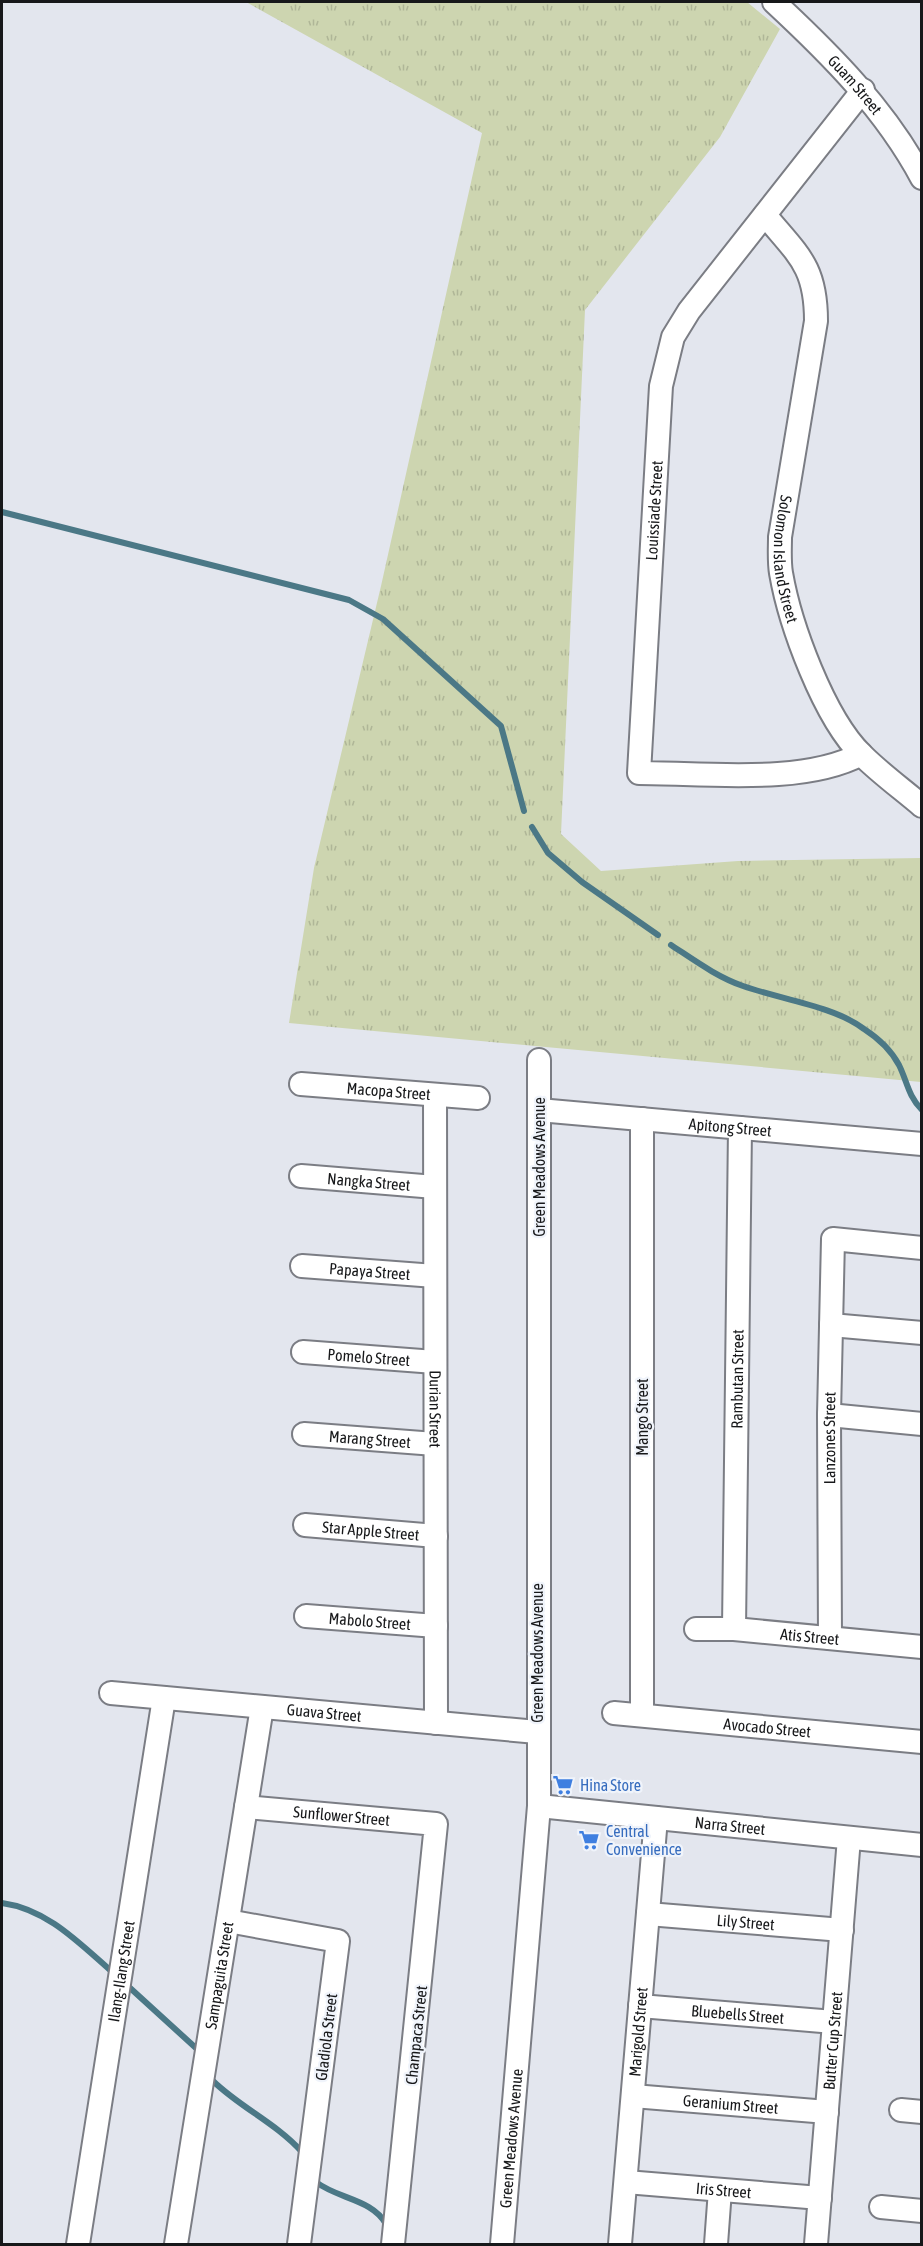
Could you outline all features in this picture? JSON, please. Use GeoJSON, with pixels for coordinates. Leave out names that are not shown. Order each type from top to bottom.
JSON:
{"type":"FeatureCollection","features":[{"type":"Feature","properties":{"kind":"street","name":"Guam Street"},"geometry":{"type":"LineString","coordinates":[[774,2],[863,90],[904,146],[921,178]]}},
{"type":"Feature","properties":{"kind":"street","name":"Louissiade Street"},"geometry":{"type":"LineString","coordinates":[[861,754],[842,765],[799,774],[639,773],[661,386],[673,337],[688,311],[863,90]]}},
{"type":"Feature","properties":{"kind":"street","name":"Solomon Island Street"},"geometry":{"type":"LineString","coordinates":[[765,215],[811,275],[816,298],[816,321],[780,537],[780,570],[788,605],[821,692],[840,727],[861,754],[921,806]]}},
{"type":"Feature","properties":{"kind":"street","name":"Green Meadows Avenue"},"geometry":{"type":"LineString","coordinates":[[502,2244],[539,1806],[537,1732],[539,1060]]}},
{"type":"Feature","properties":{"kind":"street","name":"Macopa Street"},"geometry":{"type":"LineString","coordinates":[[301,1084],[478,1098]]}},
{"type":"Feature","properties":{"kind":"street","name":"Durian Street"},"geometry":{"type":"LineString","coordinates":[[435,1095],[436,1723]]}},
{"type":"Feature","properties":{"kind":"street","name":"Apitong Street"},"geometry":{"type":"LineString","coordinates":[[539,1110],[921,1144]]}},
{"type":"Feature","properties":{"kind":"street","name":"Mango Street"},"geometry":{"type":"LineString","coordinates":[[642,1119],[642,1715]]}},
{"type":"Feature","properties":{"kind":"street","name":"Rambutan Street"},"geometry":{"type":"LineString","coordinates":[[734,1629],[740,1128]]}},
{"type":"Feature","properties":{"kind":"street","name":"Nangka Street"},"geometry":{"type":"LineString","coordinates":[[301,1176],[435,1187]]}},
{"type":"Feature","properties":{"kind":"street","name":"Lanzones Street"},"geometry":{"type":"LineString","coordinates":[[830,1638],[829,1415],[832,1239],[921,1248]]}},
{"type":"Feature","properties":{"kind":"street","name":"Papaya Street"},"geometry":{"type":"LineString","coordinates":[[302,1266],[435,1276]]}},
{"type":"Feature","properties":{"kind":"street"},"geometry":{"type":"LineString","coordinates":[[831,1325],[921,1333]]}},
{"type":"Feature","properties":{"kind":"street","name":"Pomelo Street"},"geometry":{"type":"LineString","coordinates":[[303,1352],[435,1362]]}},
{"type":"Feature","properties":{"kind":"street"},"geometry":{"type":"LineString","coordinates":[[829,1415],[921,1424]]}},
{"type":"Feature","properties":{"kind":"street","name":"Marang Street"},"geometry":{"type":"LineString","coordinates":[[304,1434],[435,1444]]}},
{"type":"Feature","properties":{"kind":"street","name":"Star Apple Street"},"geometry":{"type":"LineString","coordinates":[[305,1525],[436,1536]]}},
{"type":"Feature","properties":{"kind":"street","name":"Mabolo Street"},"geometry":{"type":"LineString","coordinates":[[306,1616],[436,1626]]}},
{"type":"Feature","properties":{"kind":"street","name":"Atis Street"},"geometry":{"type":"LineString","coordinates":[[696,1629],[734,1629],[921,1647]]}},
{"type":"Feature","properties":{"kind":"street","name":"Guava Street"},"geometry":{"type":"LineString","coordinates":[[111,1693],[537,1732]]}},
{"type":"Feature","properties":{"kind":"street","name":"Ilang-Ilang Street"},"geometry":{"type":"LineString","coordinates":[[78,2244],[164,1698]]}},
{"type":"Feature","properties":{"kind":"street","name":"Sampaguita Street"},"geometry":{"type":"LineString","coordinates":[[176,2244],[262,1707]]}},
{"type":"Feature","properties":{"kind":"street","name":"Avocado Street"},"geometry":{"type":"LineString","coordinates":[[614,1713],[921,1742]]}},
{"type":"Feature","properties":{"kind":"street","name":"Narra Street"},"geometry":{"type":"LineString","coordinates":[[539,1806],[921,1845]]}},
{"type":"Feature","properties":{"kind":"street","name":"Sunflower Street"},"geometry":{"type":"LineString","coordinates":[[246,1807],[436,1824]]}},
{"type":"Feature","properties":{"kind":"street","name":"Marigold Street"},"geometry":{"type":"LineString","coordinates":[[620,2244],[656,1818]]}},
{"type":"Feature","properties":{"kind":"street","name":"Champaca Street"},"geometry":{"type":"LineString","coordinates":[[393,2244],[436,1824]]}},
{"type":"Feature","properties":{"kind":"street","name":"Butter Cup Street"},"geometry":{"type":"LineString","coordinates":[[816,2244],[849,1838]]}},
{"type":"Feature","properties":{"kind":"street","name":"Lily Street"},"geometry":{"type":"LineString","coordinates":[[648,1914],[842,1930]]}},
{"type":"Feature","properties":{"kind":"street","name":"Gladiola Street"},"geometry":{"type":"LineString","coordinates":[[228,1921],[338,1941],[299,2244]]}},
{"type":"Feature","properties":{"kind":"street","name":"Bluebells Street"},"geometry":{"type":"LineString","coordinates":[[640,2006],[834,2022]]}},
{"type":"Feature","properties":{"kind":"street","name":"Geranium Street"},"geometry":{"type":"LineString","coordinates":[[633,2096],[826,2112]]}},
{"type":"Feature","properties":{"kind":"street","name":"Iris Street"},"geometry":{"type":"LineString","coordinates":[[626,2182],[820,2198]]}},
{"type":"Feature","properties":{"kind":"street"},"geometry":{"type":"LineString","coordinates":[[716,2244],[720,2190]]}},
{"type":"Feature","properties":{"kind":"street"},"geometry":{"type":"LineString","coordinates":[[881,2206],[921,2211]]}},
{"type":"Feature","properties":{"kind":"green space"},"geometry":{"type":"Polygon","coordinates":[[[246,2],[747,2],[780,29],[720,137],[585,310],[561,834],[601,871],[738,861],[921,858],[921,1082],[289,1023],[314,868],[381,586],[482,133],[246,2]]]}},
{"type":"Feature","properties":{"kind":"waterway"},"geometry":{"type":"LineString","coordinates":[[2,512],[349,600],[383,619],[501,726],[524,811]]}},
{"type":"Feature","properties":{"kind":"waterway"},"geometry":{"type":"LineString","coordinates":[[532,827],[548,853],[582,882],[658,935]]}},
{"type":"Feature","properties":{"kind":"waterway"},"geometry":{"type":"LineString","coordinates":[[671,945],[706,968],[733,982],[822,1009],[852,1021],[879,1040],[892,1054],[911,1094],[922,1110]]}},
{"type":"Feature","properties":{"kind":"waterway"},"geometry":{"type":"LineString","coordinates":[[2,1903],[18,1906],[47,1919],[110,1970]]}},
{"type":"Feature","properties":{"kind":"waterway"},"geometry":{"type":"LineString","coordinates":[[129,1987],[197,2049]]}},
{"type":"Feature","properties":{"kind":"waterway"},"geometry":{"type":"LineString","coordinates":[[213,2081],[281,2132],[302,2152]]}},
{"type":"Feature","properties":{"kind":"waterway"},"geometry":{"type":"LineString","coordinates":[[316,2182],[364,2204],[380,2216],[386,2224]]}},
{"type":"Feature","properties":{"kind":"place","name":"Hina Store"},"geometry":{"type":"Point","coordinates":[563,1785]}},
{"type":"Feature","properties":{"kind":"place","name":"Central Convenience"},"geometry":{"type":"Point","coordinates":[589,1840]}}]}
